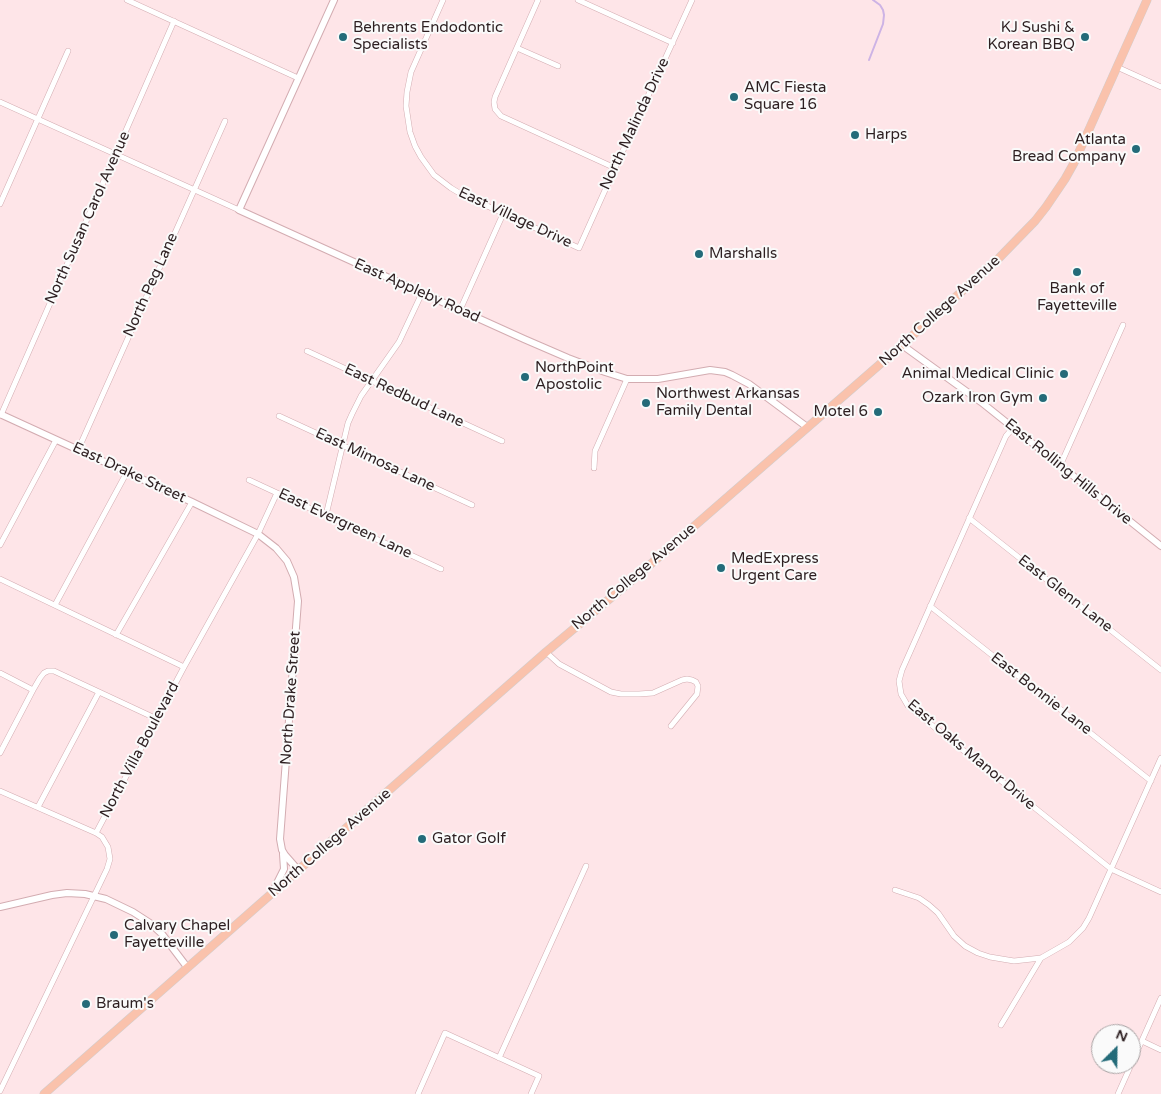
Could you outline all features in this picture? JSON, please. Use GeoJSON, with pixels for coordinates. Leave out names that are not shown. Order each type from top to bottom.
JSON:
{"type":"FeatureCollection","features":[{"type":"Feature","properties":{"kind":"main road","name":"North College Avenue"},"geometry":{"type":"LineString","coordinates":[[44,1094],[546,652],[637,576],[1000,258],[1046,207],[1074,163],[1147,0]]}},
{"type":"Feature","properties":{"kind":"street"},"geometry":{"type":"LineString","coordinates":[[127,0],[298,78]]}},
{"type":"Feature","properties":{"kind":"street"},"geometry":{"type":"LineString","coordinates":[[0,102],[239,210],[334,0]]}},
{"type":"Feature","properties":{"kind":"street","name":"East Village Drive"},"geometry":{"type":"LineString","coordinates":[[443,0],[408,81],[406,106],[410,132],[420,157],[427,167],[442,181],[461,194],[579,248]]}},
{"type":"Feature","properties":{"kind":"street"},"geometry":{"type":"LineString","coordinates":[[538,0],[495,97],[495,109],[501,116],[614,168]]}},
{"type":"Feature","properties":{"kind":"street"},"geometry":{"type":"LineString","coordinates":[[578,0],[673,43]]}},
{"type":"Feature","properties":{"kind":"street","name":"North Malinda Drive"},"geometry":{"type":"LineString","coordinates":[[579,248],[692,0]]}},
{"type":"Feature","properties":{"kind":"street","name":"North Susan Carol Avenue"},"geometry":{"type":"LineString","coordinates":[[0,414],[174,21]]}},
{"type":"Feature","properties":{"kind":"street"},"geometry":{"type":"LineString","coordinates":[[517,48],[558,66]]}},
{"type":"Feature","properties":{"kind":"street"},"geometry":{"type":"LineString","coordinates":[[0,204],[68,51]]}},
{"type":"Feature","properties":{"kind":"street"},"geometry":{"type":"LineString","coordinates":[[1117,67],[1161,87]]}},
{"type":"Feature","properties":{"kind":"street","name":"North Peg Lane"},"geometry":{"type":"LineString","coordinates":[[78,450],[225,120]]}},
{"type":"Feature","properties":{"kind":"street","name":"East Appleby Road"},"geometry":{"type":"LineString","coordinates":[[239,210],[585,365],[627,378],[658,379],[710,370],[725,372],[749,384],[807,428]]}},
{"type":"Feature","properties":{"kind":"street"},"geometry":{"type":"LineString","coordinates":[[460,310],[504,214]]}},
{"type":"Feature","properties":{"kind":"street"},"geometry":{"type":"LineString","coordinates":[[326,515],[348,423],[355,405],[399,342],[422,293]]}},
{"type":"Feature","properties":{"kind":"street"},"geometry":{"type":"LineString","coordinates":[[1060,466],[1123,325]]}},
{"type":"Feature","properties":{"kind":"street","name":"East Rolling Hills Drive"},"geometry":{"type":"LineString","coordinates":[[902,345],[982,402],[1161,546]]}},
{"type":"Feature","properties":{"kind":"street","name":"East Redbud Lane"},"geometry":{"type":"LineString","coordinates":[[307,351],[502,441]]}},
{"type":"Feature","properties":{"kind":"street"},"geometry":{"type":"LineString","coordinates":[[594,468],[595,451],[627,378]]}},
{"type":"Feature","properties":{"kind":"street","name":"East Drake Street"},"geometry":{"type":"LineString","coordinates":[[0,414],[258,534]]}},
{"type":"Feature","properties":{"kind":"street","name":"East Mimosa Lane"},"geometry":{"type":"LineString","coordinates":[[279,416],[472,505]]}},
{"type":"Feature","properties":{"kind":"street","name":"East Oaks Manor Drive"},"geometry":{"type":"LineString","coordinates":[[1012,428],[1006,436],[900,675],[899,688],[908,706],[1112,869],[1161,892]]}},
{"type":"Feature","properties":{"kind":"street"},"geometry":{"type":"LineString","coordinates":[[0,545],[56,440]]}},
{"type":"Feature","properties":{"kind":"street"},"geometry":{"type":"LineString","coordinates":[[55,605],[127,472]]}},
{"type":"Feature","properties":{"kind":"street","name":"East Evergreen Lane"},"geometry":{"type":"LineString","coordinates":[[249,480],[442,569]]}},
{"type":"Feature","properties":{"kind":"street","name":"North Villa Boulevard"},"geometry":{"type":"LineString","coordinates":[[0,1091],[107,869],[110,859],[108,847],[105,841],[96,833],[184,667],[258,534],[277,493]]}},
{"type":"Feature","properties":{"kind":"street"},"geometry":{"type":"LineString","coordinates":[[116,634],[192,502]]}},
{"type":"Feature","properties":{"kind":"street","name":"East Glenn Lane"},"geometry":{"type":"LineString","coordinates":[[969,518],[1161,670]]}},
{"type":"Feature","properties":{"kind":"street","name":"North Drake Street"},"geometry":{"type":"LineString","coordinates":[[258,534],[276,548],[287,561],[298,592],[280,839],[284,869],[270,896]]}},
{"type":"Feature","properties":{"kind":"street"},"geometry":{"type":"LineString","coordinates":[[0,579],[184,667]]}},
{"type":"Feature","properties":{"kind":"street","name":"East Bonnie Lane"},"geometry":{"type":"LineString","coordinates":[[930,606],[1151,781]]}},
{"type":"Feature","properties":{"kind":"street"},"geometry":{"type":"LineString","coordinates":[[546,652],[560,664],[611,692],[634,695],[654,693],[682,680],[687,679],[696,682],[698,686],[697,694],[671,726]]}},
{"type":"Feature","properties":{"kind":"street"},"geometry":{"type":"LineString","coordinates":[[0,753],[40,678],[48,671],[54,671],[157,719]]}},
{"type":"Feature","properties":{"kind":"street"},"geometry":{"type":"LineString","coordinates":[[0,674],[34,690]]}},
{"type":"Feature","properties":{"kind":"street"},"geometry":{"type":"LineString","coordinates":[[38,807],[99,692]]}},
{"type":"Feature","properties":{"kind":"street"},"geometry":{"type":"LineString","coordinates":[[894,890],[919,898],[929,904],[938,913],[954,936],[965,946],[978,953],[990,958],[1014,962],[1041,958],[1069,942],[1083,928],[1089,918],[1161,758]]}},
{"type":"Feature","properties":{"kind":"street"},"geometry":{"type":"LineString","coordinates":[[0,791],[96,833]]}},
{"type":"Feature","properties":{"kind":"street"},"geometry":{"type":"LineString","coordinates":[[282,850],[299,871]]}},
{"type":"Feature","properties":{"kind":"street"},"geometry":{"type":"LineString","coordinates":[[499,1058],[586,866]]}},
{"type":"Feature","properties":{"kind":"street"},"geometry":{"type":"LineString","coordinates":[[0,907],[59,893],[95,896],[120,905],[146,920],[162,934],[187,967]]}},
{"type":"Feature","properties":{"kind":"street"},"geometry":{"type":"LineString","coordinates":[[1001,1025],[1041,958]]}},
{"type":"Feature","properties":{"kind":"street"},"geometry":{"type":"LineString","coordinates":[[1118,1094],[1161,998]]}},
{"type":"Feature","properties":{"kind":"street"},"geometry":{"type":"LineString","coordinates":[[418,1094],[445,1034],[540,1076],[531,1094]]}},
{"type":"Feature","properties":{"kind":"street"},"geometry":{"type":"LineString","coordinates":[[1142,1041],[1161,1050]]}},
{"type":"Feature","properties":{"kind":"waterway"},"geometry":{"type":"LineString","coordinates":[[869,60],[883,24],[884,15],[880,5],[873,0]]}},
{"type":"Feature","properties":{"kind":"place","name":"Behrents Endodontic Specialists"},"geometry":{"type":"Point","coordinates":[343,37]}},
{"type":"Feature","properties":{"kind":"place","name":"KJ Sushi & Korean BBQ"},"geometry":{"type":"Point","coordinates":[1085,37]}},
{"type":"Feature","properties":{"kind":"place","name":"AMC Fiesta Square 16"},"geometry":{"type":"Point","coordinates":[734,97]}},
{"type":"Feature","properties":{"kind":"place","name":"Harps"},"geometry":{"type":"Point","coordinates":[855,135]}},
{"type":"Feature","properties":{"kind":"place","name":"Atlanta Bread Company"},"geometry":{"type":"Point","coordinates":[1136,149]}},
{"type":"Feature","properties":{"kind":"place","name":"Marshalls"},"geometry":{"type":"Point","coordinates":[699,254]}},
{"type":"Feature","properties":{"kind":"place","name":"Bank of Fayetteville"},"geometry":{"type":"Point","coordinates":[1077,272]}},
{"type":"Feature","properties":{"kind":"place","name":"Animal Medical Clinic"},"geometry":{"type":"Point","coordinates":[1064,374]}},
{"type":"Feature","properties":{"kind":"place","name":"NorthPoint Apostolic"},"geometry":{"type":"Point","coordinates":[525,377]}},
{"type":"Feature","properties":{"kind":"place","name":"Ozark Iron Gym"},"geometry":{"type":"Point","coordinates":[1043,398]}},
{"type":"Feature","properties":{"kind":"place","name":"Northwest Arkansas Family Dental"},"geometry":{"type":"Point","coordinates":[646,403]}},
{"type":"Feature","properties":{"kind":"place","name":"Motel 6"},"geometry":{"type":"Point","coordinates":[878,412]}},
{"type":"Feature","properties":{"kind":"place","name":"MedExpress Urgent Care"},"geometry":{"type":"Point","coordinates":[721,568]}},
{"type":"Feature","properties":{"kind":"place","name":"Gator Golf"},"geometry":{"type":"Point","coordinates":[422,839]}},
{"type":"Feature","properties":{"kind":"place","name":"Calvary Chapel Fayetteville"},"geometry":{"type":"Point","coordinates":[114,935]}},
{"type":"Feature","properties":{"kind":"place","name":"Braum's"},"geometry":{"type":"Point","coordinates":[86,1004]}}]}
